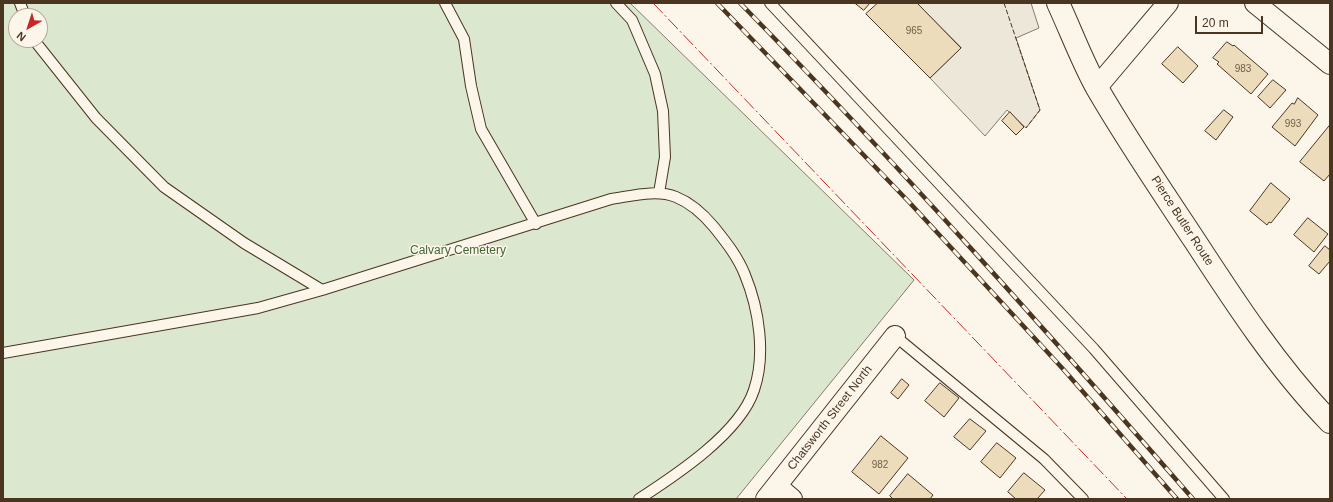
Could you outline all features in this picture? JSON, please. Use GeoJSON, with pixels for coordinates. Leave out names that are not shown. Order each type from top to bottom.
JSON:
{"type":"FeatureCollection","features":[{"type":"Feature","properties":{"kind":"main road","name":"Pierce Butler Route"},"geometry":{"type":"LineString","coordinates":[[1058,3],[1097,88],[1233,299],[1294,381],[1330,422]]}},
{"type":"Feature","properties":{"kind":"street"},"geometry":{"type":"LineString","coordinates":[[1097,88],[1168,3]]}},
{"type":"Feature","properties":{"kind":"street"},"geometry":{"type":"LineString","coordinates":[[1255,3],[1330,64]]}},
{"type":"Feature","properties":{"kind":"street","name":"Chatsworth Street North"},"geometry":{"type":"LineString","coordinates":[[771,493],[894,336]]}},
{"type":"Feature","properties":{"kind":"street"},"geometry":{"type":"LineString","coordinates":[[771,493],[792,499]]}},
{"type":"Feature","properties":{"kind":"lane"},"geometry":{"type":"LineString","coordinates":[[445,3],[464,39],[471,86],[481,129],[536,224]]}},
{"type":"Feature","properties":{"kind":"lane"},"geometry":{"type":"LineString","coordinates":[[616,3],[632,20],[654,74],[663,111],[665,157],[659,193]]}},
{"type":"Feature","properties":{"kind":"lane"},"geometry":{"type":"LineString","coordinates":[[770,3],[1094,349],[1224,499]]}},
{"type":"Feature","properties":{"kind":"lane"},"geometry":{"type":"LineString","coordinates":[[40,48],[96,118],[164,186],[244,243],[322,290]]}},
{"type":"Feature","properties":{"kind":"lane"},"geometry":{"type":"LineString","coordinates":[[3,353],[258,308],[322,290],[536,224],[611,199],[659,193],[677,198],[703,214],[729,245],[745,275],[756,314],[760,358],[754,391],[737,419],[709,449],[670,480],[639,499]]}},
{"type":"Feature","properties":{"kind":"lane"},"geometry":{"type":"LineString","coordinates":[[894,336],[1044,458],[1083,499]]}},
{"type":"Feature","properties":{"kind":"green space","name":"Calvary Cemetery"},"geometry":{"type":"Polygon","coordinates":[[[3,3],[630,3],[914,280],[736,499],[3,499],[3,3]]]}},
{"type":"Feature","properties":{"kind":"shaded area"},"geometry":{"type":"Polygon","coordinates":[[[917,3],[1031,3],[1039,28],[1016,38],[1040,110],[1026,128],[1007,110],[985,136],[930,78],[961,48],[917,3]]]}},
{"type":"Feature","properties":{"kind":"building"},"geometry":{"type":"Polygon","coordinates":[[[855,3],[870,3],[864,10],[855,3]]]}},
{"type":"Feature","properties":{"kind":"building"},"geometry":{"type":"Polygon","coordinates":[[[878,3],[917,3],[961,48],[930,78],[866,14],[878,3]]]}},
{"type":"Feature","properties":{"kind":"building"},"geometry":{"type":"Polygon","coordinates":[[[1227,42],[1233,46],[1234,45],[1268,74],[1251,94],[1217,64],[1219,62],[1213,58],[1227,42]]]}},
{"type":"Feature","properties":{"kind":"building"},"geometry":{"type":"Polygon","coordinates":[[[1178,47],[1198,66],[1183,83],[1162,64],[1178,47]]]}},
{"type":"Feature","properties":{"kind":"building"},"geometry":{"type":"Polygon","coordinates":[[[1273,80],[1286,90],[1270,108],[1258,97],[1273,80]]]}},
{"type":"Feature","properties":{"kind":"building"},"geometry":{"type":"Polygon","coordinates":[[[1298,98],[1318,115],[1295,146],[1272,127],[1298,98]]]}},
{"type":"Feature","properties":{"kind":"building"},"geometry":{"type":"Polygon","coordinates":[[[1224,110],[1233,117],[1216,140],[1205,131],[1224,110]]]}},
{"type":"Feature","properties":{"kind":"building"},"geometry":{"type":"Polygon","coordinates":[[[1010,112],[1024,127],[1016,135],[1002,121],[1010,112]]]}},
{"type":"Feature","properties":{"kind":"building"},"geometry":{"type":"Polygon","coordinates":[[[1330,125],[1330,174],[1324,181],[1300,162],[1330,125]]]}},
{"type":"Feature","properties":{"kind":"building"},"geometry":{"type":"Polygon","coordinates":[[[1271,183],[1290,199],[1271,223],[1269,222],[1267,225],[1250,211],[1271,183]]]}},
{"type":"Feature","properties":{"kind":"building"},"geometry":{"type":"Polygon","coordinates":[[[1308,218],[1328,234],[1314,252],[1294,235],[1308,218]]]}},
{"type":"Feature","properties":{"kind":"building"},"geometry":{"type":"Polygon","coordinates":[[[1325,246],[1330,250],[1330,261],[1319,274],[1309,266],[1325,246]]]}},
{"type":"Feature","properties":{"kind":"building"},"geometry":{"type":"Polygon","coordinates":[[[902,379],[909,385],[898,399],[891,393],[902,379]]]}},
{"type":"Feature","properties":{"kind":"building"},"geometry":{"type":"Polygon","coordinates":[[[940,383],[959,398],[944,417],[925,401],[940,383]]]}},
{"type":"Feature","properties":{"kind":"building"},"geometry":{"type":"Polygon","coordinates":[[[970,419],[986,431],[970,450],[954,437],[970,419]]]}},
{"type":"Feature","properties":{"kind":"building"},"geometry":{"type":"Polygon","coordinates":[[[881,436],[908,458],[879,494],[852,472],[881,436]]]}},
{"type":"Feature","properties":{"kind":"building"},"geometry":{"type":"Polygon","coordinates":[[[997,443],[1016,458],[1000,478],[981,462],[997,443]]]}},
{"type":"Feature","properties":{"kind":"building"},"geometry":{"type":"Polygon","coordinates":[[[1024,473],[1045,490],[1037,499],[1016,499],[1008,492],[1024,473]]]}},
{"type":"Feature","properties":{"kind":"building"},"geometry":{"type":"Polygon","coordinates":[[[908,474],[933,495],[930,499],[893,499],[890,496],[908,474]]]}},
{"type":"Feature","properties":{"kind":"railway"},"geometry":{"type":"LineString","coordinates":[[717,3],[909,202],[1063,369],[1177,499]]}},
{"type":"Feature","properties":{"kind":"railway"},"geometry":{"type":"LineString","coordinates":[[740,3],[799,63],[914,186],[1193,499]]}},
{"type":"Feature","properties":{"kind":"fence"},"geometry":{"type":"LineString","coordinates":[[1004,3],[1040,110],[1026,128]]}},
{"type":"Feature","properties":{"kind":"power"},"geometry":{"type":"LineString","coordinates":[[653,3],[1127,499]]}}]}
